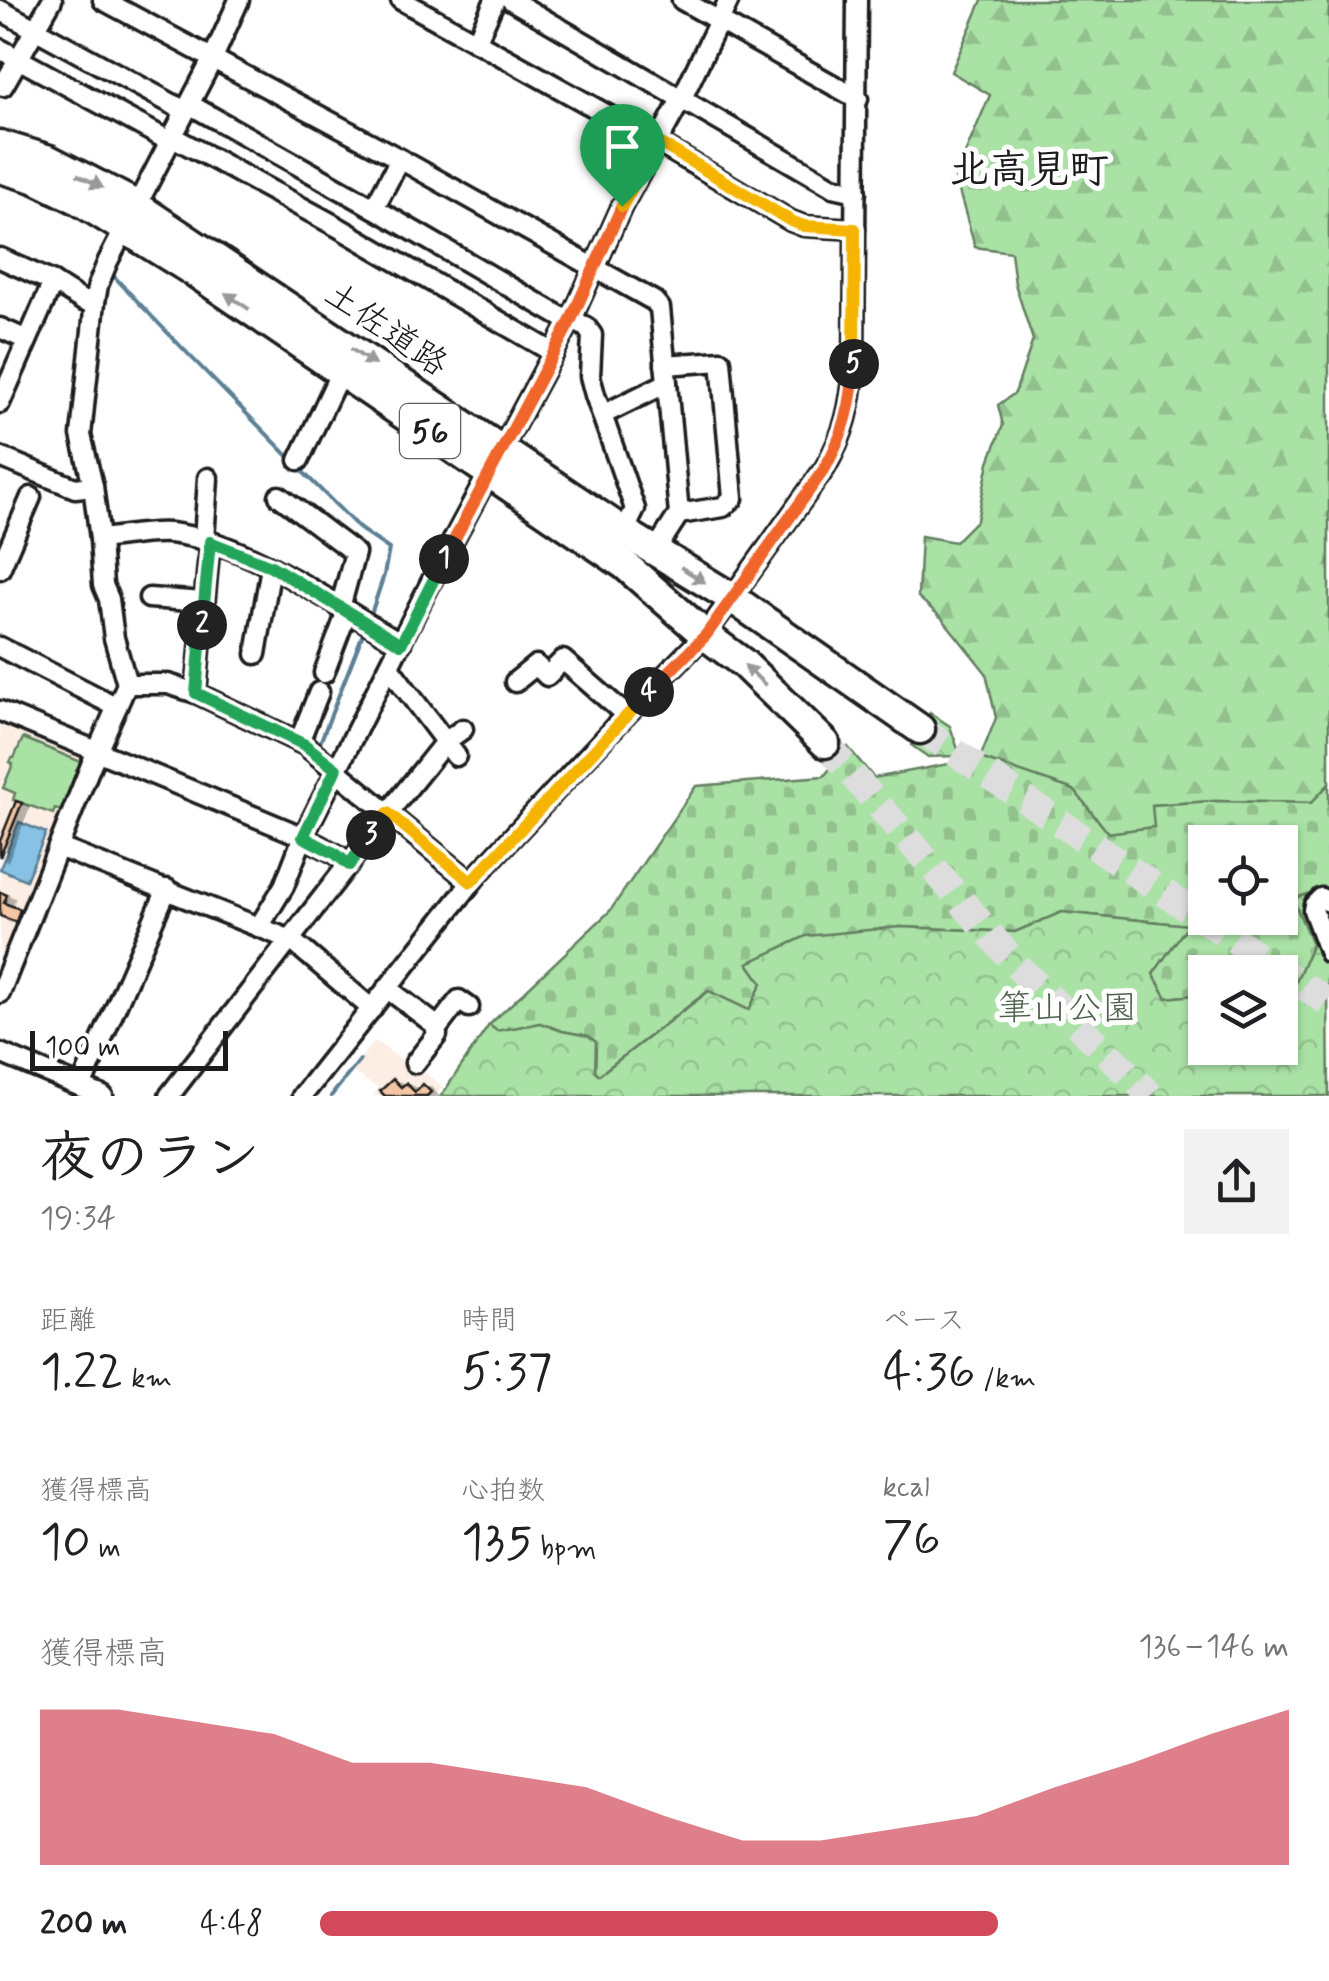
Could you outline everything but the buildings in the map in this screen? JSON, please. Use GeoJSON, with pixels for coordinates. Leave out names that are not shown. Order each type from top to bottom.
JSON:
{"type":"FeatureCollection","features":[{"type":"Feature","properties":{"kind":"highway","name":"土佐道路"},"geometry":{"type":"LineString","coordinates":[[0,145],[49,160],[497,461],[744,664],[824,744]]}},
{"type":"Feature","properties":{"kind":"highway","name":"土佐道路"},"geometry":{"type":"LineString","coordinates":[[0,168],[131,218],[196,273],[341,371],[732,598],[920,729]]}},
{"type":"Feature","properties":{"kind":"street"},"geometry":{"type":"LineString","coordinates":[[0,85],[3,86],[52,0]]}},
{"type":"Feature","properties":{"kind":"street"},"geometry":{"type":"LineString","coordinates":[[103,0],[654,301],[660,308],[679,514],[655,551]]}},
{"type":"Feature","properties":{"kind":"street"},"geometry":{"type":"LineString","coordinates":[[0,992],[127,684],[114,638],[109,598],[102,585],[93,486],[81,435],[98,285],[239,0]]}},
{"type":"Feature","properties":{"kind":"street"},"geometry":{"type":"LineString","coordinates":[[401,0],[658,142],[791,221],[804,226],[855,229]]}},
{"type":"Feature","properties":{"kind":"street"},"geometry":{"type":"LineString","coordinates":[[476,42],[495,0]]}},
{"type":"Feature","properties":{"kind":"street"},"geometry":{"type":"LineString","coordinates":[[511,0],[834,186],[856,192]]}},
{"type":"Feature","properties":{"kind":"street"},"geometry":{"type":"LineString","coordinates":[[682,0],[858,99]]}},
{"type":"Feature","properties":{"kind":"street"},"geometry":{"type":"LineString","coordinates":[[260,927],[284,886],[336,769],[554,353],[622,206],[682,98],[729,0]]}},
{"type":"Feature","properties":{"kind":"street"},"geometry":{"type":"LineString","coordinates":[[302,1096],[471,882],[706,635],[840,442],[848,417],[854,366],[857,0]]}},
{"type":"Feature","properties":{"kind":"street"},"geometry":{"type":"LineString","coordinates":[[0,10],[374,208],[586,327],[592,335],[590,376],[634,509],[624,532]]}},
{"type":"Feature","properties":{"kind":"street"},"geometry":{"type":"LineString","coordinates":[[0,49],[336,226],[554,353]]}},
{"type":"Feature","properties":{"kind":"street"},"geometry":{"type":"LineString","coordinates":[[374,208],[400,159]]}},
{"type":"Feature","properties":{"kind":"street"},"geometry":{"type":"LineString","coordinates":[[0,258],[53,282],[83,301],[95,302]]}},
{"type":"Feature","properties":{"kind":"street"},"geometry":{"type":"LineString","coordinates":[[0,403],[4,382],[28,340],[53,282]]}},
{"type":"Feature","properties":{"kind":"street"},"geometry":{"type":"LineString","coordinates":[[0,328],[28,340]]}},
{"type":"Feature","properties":{"kind":"street"},"geometry":{"type":"LineString","coordinates":[[602,415],[666,374],[721,361],[734,498],[723,507],[679,514]]}},
{"type":"Feature","properties":{"kind":"street"},"geometry":{"type":"LineString","coordinates":[[299,460],[341,371]]}},
{"type":"Feature","properties":{"kind":"street"},"geometry":{"type":"LineString","coordinates":[[0,457],[75,488],[93,486]]}},
{"type":"Feature","properties":{"kind":"street"},"geometry":{"type":"LineString","coordinates":[[196,693],[208,478]]}},
{"type":"Feature","properties":{"kind":"street"},"geometry":{"type":"LineString","coordinates":[[279,496],[355,553],[344,610],[324,673]]}},
{"type":"Feature","properties":{"kind":"street"},"geometry":{"type":"LineString","coordinates":[[0,569],[31,497]]}},
{"type":"Feature","properties":{"kind":"street"},"geometry":{"type":"LineString","coordinates":[[100,539],[166,533],[207,541],[271,566],[401,644]]}},
{"type":"Feature","properties":{"kind":"street"},"geometry":{"type":"LineString","coordinates":[[256,654],[271,566]]}},
{"type":"Feature","properties":{"kind":"street"},"geometry":{"type":"LineString","coordinates":[[149,598],[204,602]]}},
{"type":"Feature","properties":{"kind":"street"},"geometry":{"type":"LineString","coordinates":[[0,648],[117,707]]}},
{"type":"Feature","properties":{"kind":"street"},"geometry":{"type":"LineString","coordinates":[[514,682],[536,665],[548,676],[563,660],[626,715]]}},
{"type":"Feature","properties":{"kind":"street"},"geometry":{"type":"LineString","coordinates":[[389,666],[451,749]]}},
{"type":"Feature","properties":{"kind":"street"},"geometry":{"type":"LineString","coordinates":[[127,684],[168,684],[196,693],[298,742],[471,882]]}},
{"type":"Feature","properties":{"kind":"street"},"geometry":{"type":"LineString","coordinates":[[298,742],[319,692]]}},
{"type":"Feature","properties":{"kind":"street"},"geometry":{"type":"LineString","coordinates":[[0,711],[303,837],[349,865]]}},
{"type":"Feature","properties":{"kind":"street"},"geometry":{"type":"LineString","coordinates":[[169,1096],[388,813],[451,749],[464,728]]}},
{"type":"Feature","properties":{"kind":"street"},"geometry":{"type":"LineString","coordinates":[[58,847],[291,940],[372,1009]]}},
{"type":"Feature","properties":{"kind":"street"},"geometry":{"type":"LineString","coordinates":[[80,1086],[167,889]]}},
{"type":"Feature","properties":{"kind":"street"},"geometry":{"type":"LineString","coordinates":[[1329,902],[1322,898],[1313,910],[1329,953]]}},
{"type":"Feature","properties":{"kind":"street"},"geometry":{"type":"LineString","coordinates":[[388,989],[438,1027]]}},
{"type":"Feature","properties":{"kind":"street"},"geometry":{"type":"LineString","coordinates":[[415,1063],[459,1000],[469,1007]]}},
{"type":"Feature","properties":{"kind":"street"},"geometry":{"type":"LineString","coordinates":[[0,1053],[103,1096]]}},
{"type":"Feature","properties":{"kind":"shaded area"},"geometry":{"type":"Polygon","coordinates":[[[0,720],[77,752],[82,763],[0,962],[0,720]]]}},
{"type":"Feature","properties":{"kind":"shaded area"},"geometry":{"type":"Polygon","coordinates":[[[375,1041],[443,1087],[435,1096],[373,1096],[378,1088],[350,1070],[375,1041]]]}},
{"type":"Feature","properties":{"kind":"green space"},"geometry":{"type":"Polygon","coordinates":[[[982,0],[1329,0],[1329,784],[1311,803],[1215,801],[1153,805],[1155,827],[1108,833],[1074,790],[980,758],[996,718],[986,673],[942,618],[918,597],[921,536],[955,542],[977,520],[989,462],[1003,425],[998,405],[1015,393],[1033,340],[1015,284],[1011,252],[975,247],[955,177],[990,95],[951,72],[982,0]]]}},
{"type":"Feature","properties":{"kind":"green space"},"geometry":{"type":"Polygon","coordinates":[[[930,713],[950,726],[959,752],[954,756],[928,757],[911,745],[930,713]]]}},
{"type":"Feature","properties":{"kind":"green space"},"geometry":{"type":"Polygon","coordinates":[[[23,738],[81,762],[61,811],[55,809],[53,814],[13,800],[15,793],[3,788],[13,764],[10,762],[23,738]]]}},
{"type":"Feature","properties":{"kind":"green space"},"geometry":{"type":"Polygon","coordinates":[[[848,747],[874,778],[980,758],[1074,790],[1108,833],[1154,827],[1152,805],[1214,801],[1311,803],[1329,784],[1329,888],[1298,897],[1298,825],[1188,825],[1188,935],[1298,935],[1298,910],[1313,944],[1298,979],[1298,955],[1188,955],[1188,996],[1167,998],[1153,974],[1187,925],[1062,912],[1015,932],[900,927],[748,963],[762,983],[749,1011],[708,991],[599,1075],[595,1071],[596,1042],[588,1036],[540,1023],[497,1031],[489,1025],[610,911],[696,786],[824,776],[848,747]]]}},
{"type":"Feature","properties":{"kind":"green space","name":"筆山公園"},"geometry":{"type":"Polygon","coordinates":[[[1327,887],[1329,1096],[441,1096],[489,1025],[497,1031],[540,1023],[588,1036],[596,1042],[595,1071],[599,1075],[709,991],[749,1010],[762,983],[748,963],[806,936],[900,927],[1015,932],[1062,912],[1188,925],[1153,974],[1167,998],[1188,996],[1188,1065],[1298,1065],[1298,977],[1312,944],[1298,911],[1298,897],[1327,887]]]}},
{"type":"Feature","properties":{"kind":"water"},"geometry":{"type":"Polygon","coordinates":[[[19,822],[46,833],[26,880],[0,869],[19,822]]]}},
{"type":"Feature","properties":{"kind":"waterway"},"geometry":{"type":"LineString","coordinates":[[110,272],[291,459]]}},
{"type":"Feature","properties":{"kind":"waterway"},"geometry":{"type":"LineString","coordinates":[[297,466],[360,529],[389,549],[370,617]]}},
{"type":"Feature","properties":{"kind":"waterway"},"geometry":{"type":"LineString","coordinates":[[318,748],[364,631]]}},
{"type":"Feature","properties":{"kind":"waterway"},"geometry":{"type":"LineString","coordinates":[[331,1096],[360,1060]]}},
{"type":"Feature","properties":{"kind":"tunnel"},"geometry":{"type":"LineString","coordinates":[[920,729],[1329,1003]]}},
{"type":"Feature","properties":{"kind":"tunnel"},"geometry":{"type":"LineString","coordinates":[[825,743],[1020,969],[1151,1096]]}},
{"type":"Feature","properties":{"kind":"district","name":"北高見町"},"geometry":{"type":"Point","coordinates":[1029,168]}},
{"type":"Feature","properties":{"kind":"route"},"geometry":{"type":"LineString","coordinates":[[658,142],[791,221],[804,226],[855,229],[854,366],[848,417],[840,442],[706,635],[622,718],[471,882],[388,813],[349,865],[303,837],[336,769],[305,745],[196,693],[210,542],[271,566],[401,644],[570,322],[622,206],[658,142]]}}]}
